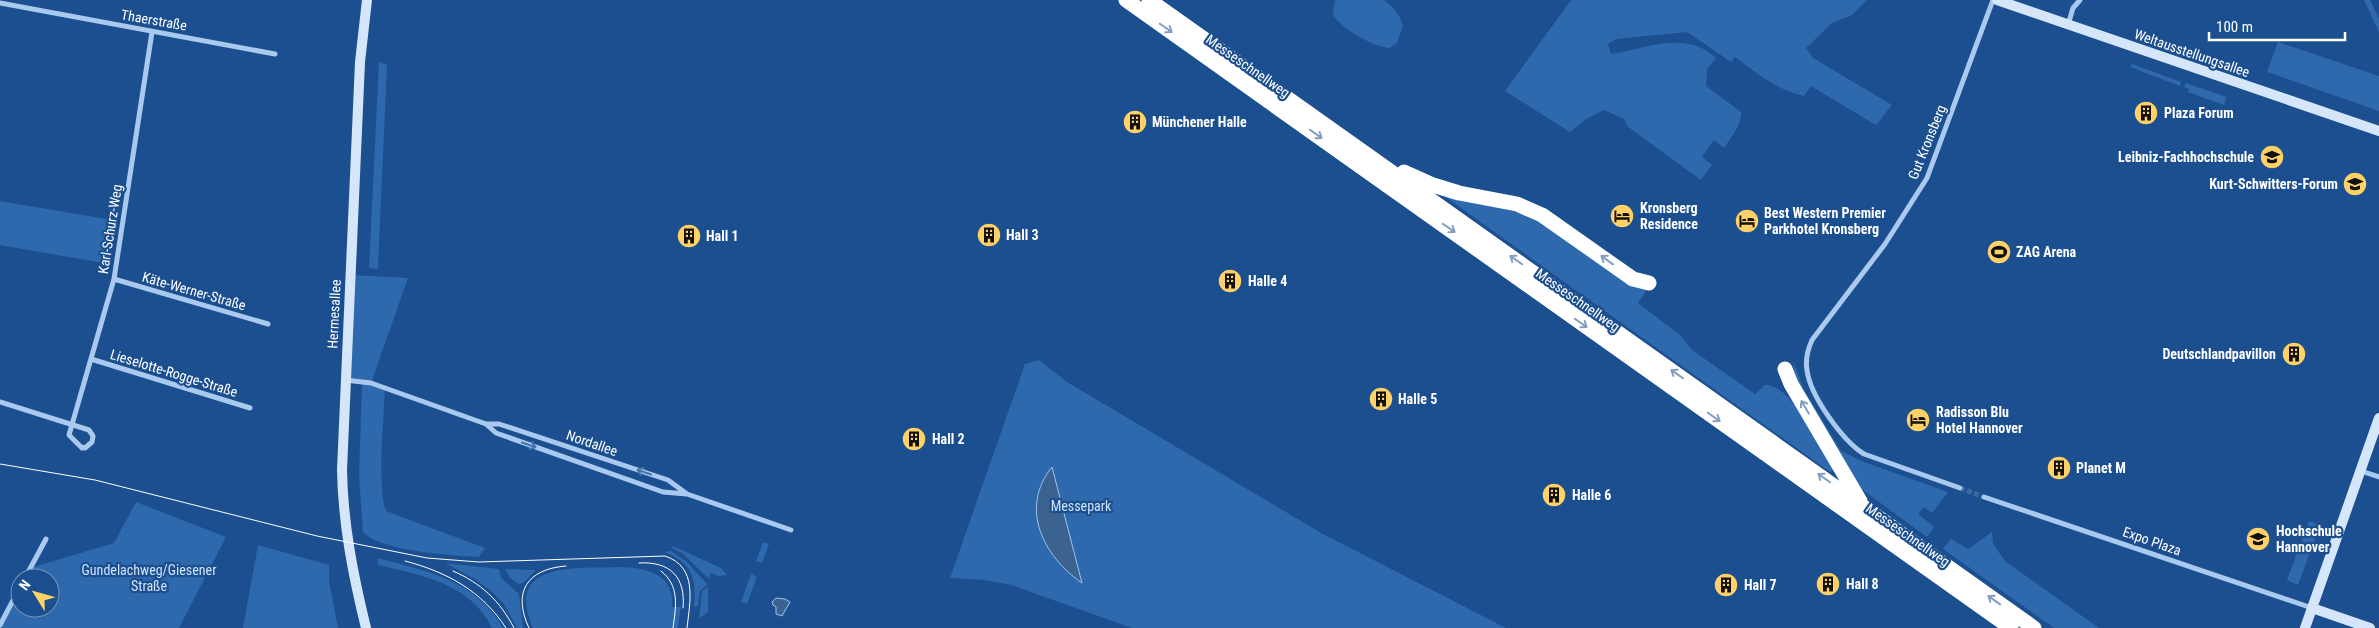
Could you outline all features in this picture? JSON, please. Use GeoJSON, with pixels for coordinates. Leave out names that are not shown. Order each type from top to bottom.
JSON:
{"type":"FeatureCollection","features":[{"type":"Feature","properties":{"kind":"highway","name":"Messeschnellweg"},"geometry":{"type":"LineString","coordinates":[[1126,0],[2011,628]]}},
{"type":"Feature","properties":{"kind":"highway","name":"Messeschnellweg"},"geometry":{"type":"LineString","coordinates":[[1149,0],[2034,628]]}},
{"type":"Feature","properties":{"kind":"highway"},"geometry":{"type":"LineString","coordinates":[[1367,154],[1433,185],[1458,193],[1517,204],[1542,215],[1633,278],[1649,283]]}},
{"type":"Feature","properties":{"kind":"highway"},"geometry":{"type":"LineString","coordinates":[[1785,369],[1791,384],[1863,506]]}},
{"type":"Feature","properties":{"kind":"main road","name":"Hermesallee"},"geometry":{"type":"LineString","coordinates":[[366,628],[352,570],[343,508],[344,380],[360,62],[367,0]]}},
{"type":"Feature","properties":{"kind":"main road","name":"Weltausstellungsallee"},"geometry":{"type":"LineString","coordinates":[[1995,0],[2379,131]]}},
{"type":"Feature","properties":{"kind":"main road"},"geometry":{"type":"LineString","coordinates":[[2305,628],[2379,418]]}},
{"type":"Feature","properties":{"kind":"main road"},"geometry":{"type":"LineString","coordinates":[[2312,608],[2370,628]]}},
{"type":"Feature","properties":{"kind":"street"},"geometry":{"type":"LineString","coordinates":[[26,0],[27,7]]}},
{"type":"Feature","properties":{"kind":"street","name":"Gut Kronsberg"},"geometry":{"type":"LineString","coordinates":[[1960,488],[1864,454],[1852,447],[1838,432],[1811,386],[1806,369],[1807,353],[1812,340],[1885,244],[1927,178],[1995,0]]}},
{"type":"Feature","properties":{"kind":"street"},"geometry":{"type":"LineString","coordinates":[[2068,25],[2073,8],[2080,0]]}},
{"type":"Feature","properties":{"kind":"street","name":"Thaerstraße"},"geometry":{"type":"LineString","coordinates":[[0,3],[275,54]]}},
{"type":"Feature","properties":{"kind":"street","name":"Karl-Schurz-Weg"},"geometry":{"type":"LineString","coordinates":[[72,425],[114,279],[152,32]]}},
{"type":"Feature","properties":{"kind":"street","name":"Käte-Werner-Straße"},"geometry":{"type":"LineString","coordinates":[[114,279],[268,324]]}},
{"type":"Feature","properties":{"kind":"street","name":"Lieselotte-Rogge-Straße"},"geometry":{"type":"LineString","coordinates":[[91,359],[250,408]]}},
{"type":"Feature","properties":{"kind":"street","name":"Nordallee"},"geometry":{"type":"LineString","coordinates":[[344,380],[371,383],[486,424],[499,424],[668,480],[687,494]]}},
{"type":"Feature","properties":{"kind":"street"},"geometry":{"type":"LineString","coordinates":[[0,402],[89,430],[93,436],[89,445],[85,448],[80,446],[69,434],[72,425]]}},
{"type":"Feature","properties":{"kind":"street","name":"Nordallee"},"geometry":{"type":"LineString","coordinates":[[486,424],[496,433],[663,492],[687,494],[791,530]]}},
{"type":"Feature","properties":{"kind":"street"},"geometry":{"type":"LineString","coordinates":[[2360,471],[2379,477]]}},
{"type":"Feature","properties":{"kind":"street","name":"Expo Plaza"},"geometry":{"type":"LineString","coordinates":[[1984,496],[2312,608]]}},
{"type":"Feature","properties":{"kind":"street"},"geometry":{"type":"LineString","coordinates":[[30,568],[46,539]]}},
{"type":"Feature","properties":{"kind":"street"},"geometry":{"type":"LineString","coordinates":[[0,624],[10,606]]}},
{"type":"Feature","properties":{"kind":"green space"},"geometry":{"type":"Polygon","coordinates":[[[1335,0],[1384,0],[1391,5],[1403,26],[1397,43],[1390,48],[1376,45],[1350,31],[1333,15],[1335,0]]]}},
{"type":"Feature","properties":{"kind":"green space"},"geometry":{"type":"Polygon","coordinates":[[[1571,0],[1867,0],[1852,15],[1832,23],[1806,48],[1813,58],[1892,105],[1876,125],[1811,86],[1804,96],[1785,90],[1759,75],[1735,57],[1731,62],[1687,32],[1616,39],[1608,44],[1611,54],[1653,45],[1679,43],[1692,45],[1716,58],[1707,69],[1706,86],[1741,112],[1741,117],[1736,131],[1724,148],[1714,140],[1702,157],[1712,165],[1701,180],[1627,126],[1624,119],[1604,110],[1586,119],[1570,132],[1505,91],[1571,0]]]}},
{"type":"Feature","properties":{"kind":"green space"},"geometry":{"type":"Polygon","coordinates":[[[2364,0],[2370,0],[2379,19],[2379,32],[2364,0]]]}},
{"type":"Feature","properties":{"kind":"green space"},"geometry":{"type":"Polygon","coordinates":[[[2278,42],[2379,76],[2379,111],[2267,72],[2278,42]]]}},
{"type":"Feature","properties":{"kind":"green space"},"geometry":{"type":"Polygon","coordinates":[[[379,62],[387,65],[378,269],[369,268],[379,62]]]}},
{"type":"Feature","properties":{"kind":"green space"},"geometry":{"type":"Polygon","coordinates":[[[2132,64],[2181,82],[2180,86],[2130,67],[2132,64]]]}},
{"type":"Feature","properties":{"kind":"green space"},"geometry":{"type":"Polygon","coordinates":[[[2186,83],[2226,97],[2224,105],[2188,92],[2189,89],[2184,87],[2186,83]]]}},
{"type":"Feature","properties":{"kind":"green space"},"geometry":{"type":"Polygon","coordinates":[[[1440,193],[1513,207],[1539,217],[1648,288],[1638,303],[1680,335],[1692,350],[1755,394],[1765,385],[1775,388],[1786,395],[1796,406],[1814,434],[1834,471],[1830,472],[1440,193]]]}},
{"type":"Feature","properties":{"kind":"green space"},"geometry":{"type":"Polygon","coordinates":[[[0,201],[118,221],[109,264],[0,245],[0,201]]]}},
{"type":"Feature","properties":{"kind":"green space"},"geometry":{"type":"Polygon","coordinates":[[[350,275],[408,278],[371,383],[385,388],[381,469],[383,500],[386,511],[485,548],[479,557],[401,548],[372,539],[363,532],[359,476],[362,382],[345,380],[350,275]]]}},
{"type":"Feature","properties":{"kind":"green space","name":"Messepark"},"geometry":{"type":"Polygon","coordinates":[[[1039,360],[1067,382],[1323,534],[1506,628],[1132,628],[1011,585],[985,580],[950,578],[1025,364],[1039,360]]]}},
{"type":"Feature","properties":{"kind":"green space"},"geometry":{"type":"Polygon","coordinates":[[[1793,360],[1803,388],[1841,451],[1864,462],[1948,492],[1932,513],[1924,507],[1918,514],[1934,527],[1927,537],[1860,488],[1807,405],[1794,372],[1793,360]]]}},
{"type":"Feature","properties":{"kind":"green space","name":"Gundelachweg/Giesener Straße"},"geometry":{"type":"Polygon","coordinates":[[[136,502],[226,537],[179,628],[0,628],[10,608],[10,618],[60,618],[60,568],[30,568],[114,543],[136,502]]]}},
{"type":"Feature","properties":{"kind":"green space"},"geometry":{"type":"Polygon","coordinates":[[[2309,521],[2320,525],[2298,585],[2287,580],[2309,521]]]}},
{"type":"Feature","properties":{"kind":"green space"},"geometry":{"type":"Polygon","coordinates":[[[1992,532],[1993,544],[2005,561],[2099,628],[2054,628],[1943,549],[1951,539],[1968,549],[1992,532]]]}},
{"type":"Feature","properties":{"kind":"green space"},"geometry":{"type":"Polygon","coordinates":[[[763,542],[769,544],[762,563],[756,561],[763,542]]]}},
{"type":"Feature","properties":{"kind":"green space"},"geometry":{"type":"Polygon","coordinates":[[[258,545],[329,565],[329,581],[338,628],[243,628],[258,545]]]}},
{"type":"Feature","properties":{"kind":"green space"},"geometry":{"type":"Polygon","coordinates":[[[673,546],[721,568],[727,575],[718,576],[711,573],[709,578],[682,553],[672,548],[673,546]]]}},
{"type":"Feature","properties":{"kind":"green space"},"geometry":{"type":"Polygon","coordinates":[[[671,551],[687,562],[707,585],[700,591],[698,606],[694,607],[695,588],[691,573],[681,561],[664,552],[671,551]]]}},
{"type":"Feature","properties":{"kind":"green space"},"geometry":{"type":"Polygon","coordinates":[[[377,558],[431,573],[464,588],[492,612],[503,628],[492,628],[483,613],[472,601],[458,591],[428,578],[378,565],[377,558]]]}},
{"type":"Feature","properties":{"kind":"green space"},"geometry":{"type":"Polygon","coordinates":[[[445,563],[499,569],[501,578],[519,594],[523,628],[517,628],[504,604],[491,591],[475,579],[445,563]]]}},
{"type":"Feature","properties":{"kind":"green space"},"geometry":{"type":"Polygon","coordinates":[[[621,567],[649,571],[664,580],[672,596],[672,607],[681,607],[678,628],[533,628],[526,606],[528,590],[536,579],[566,569],[621,567]]]}},
{"type":"Feature","properties":{"kind":"green space"},"geometry":{"type":"Polygon","coordinates":[[[505,569],[535,571],[523,583],[519,584],[511,579],[505,569]]]}},
{"type":"Feature","properties":{"kind":"green space"},"geometry":{"type":"Polygon","coordinates":[[[751,574],[757,577],[747,604],[741,602],[751,574]]]}},
{"type":"Feature","properties":{"kind":"green space"},"geometry":{"type":"Polygon","coordinates":[[[708,587],[708,612],[699,619],[702,591],[708,587]]]}},
{"type":"Feature","properties":{"kind":"shaded area"},"geometry":{"type":"Polygon","coordinates":[[[1052,467],[1082,583],[1056,559],[1040,530],[1037,515],[1037,499],[1042,483],[1052,467]]]}},
{"type":"Feature","properties":{"kind":"shaded area"},"geometry":{"type":"Polygon","coordinates":[[[776,598],[785,599],[790,602],[782,616],[776,614],[776,607],[772,602],[776,598]]]}},
{"type":"Feature","properties":{"kind":"tunnel"},"geometry":{"type":"LineString","coordinates":[[1960,488],[1984,497]]}},
{"type":"Feature","properties":{"kind":"tram line"},"geometry":{"type":"LineString","coordinates":[[0,464],[95,480],[317,536],[427,558],[479,562],[665,556],[676,561],[683,568],[687,576],[690,586],[687,628]]}},
{"type":"Feature","properties":{"kind":"tram line"},"geometry":{"type":"LineString","coordinates":[[405,561],[449,577],[475,593],[486,603],[506,628]]}},
{"type":"Feature","properties":{"kind":"tram line"},"geometry":{"type":"LineString","coordinates":[[639,563],[659,565],[674,573],[682,588],[683,608]]}},
{"type":"Feature","properties":{"kind":"tram line"},"geometry":{"type":"LineString","coordinates":[[529,628],[522,604],[526,585],[541,572],[566,566]]}},
{"type":"Feature","properties":{"kind":"tram line"},"geometry":{"type":"LineString","coordinates":[[453,571],[472,581],[489,594],[509,618],[514,628]]}},
{"type":"Feature","properties":{"kind":"tram line"},"geometry":{"type":"LineString","coordinates":[[661,571],[667,577],[674,590],[676,604],[673,628]]}},
{"type":"Feature","properties":{"kind":"place","name":"Plaza Forum"},"geometry":{"type":"Point","coordinates":[2146,113]}},
{"type":"Feature","properties":{"kind":"place","name":"Münchener Halle"},"geometry":{"type":"Point","coordinates":[1135,122]}},
{"type":"Feature","properties":{"kind":"place","name":"Leibniz-Fachhochschule"},"geometry":{"type":"Point","coordinates":[2272,157]}},
{"type":"Feature","properties":{"kind":"place","name":"Kurt-Schwitters-Forum"},"geometry":{"type":"Point","coordinates":[2355,184]}},
{"type":"Feature","properties":{"kind":"place","name":"Kronsberg Residence"},"geometry":{"type":"Point","coordinates":[1622,216]}},
{"type":"Feature","properties":{"kind":"place","name":"Best Western Premier Parkhotel Kronsberg"},"geometry":{"type":"Point","coordinates":[1747,221]}},
{"type":"Feature","properties":{"kind":"place","name":"Hall 3"},"geometry":{"type":"Point","coordinates":[989,235]}},
{"type":"Feature","properties":{"kind":"place","name":"Hall 1"},"geometry":{"type":"Point","coordinates":[689,236]}},
{"type":"Feature","properties":{"kind":"place","name":"ZAG Arena"},"geometry":{"type":"Point","coordinates":[1999,252]}},
{"type":"Feature","properties":{"kind":"place","name":"Halle 4"},"geometry":{"type":"Point","coordinates":[1230,281]}},
{"type":"Feature","properties":{"kind":"place","name":"Deutschlandpavillon"},"geometry":{"type":"Point","coordinates":[2294,354]}},
{"type":"Feature","properties":{"kind":"place","name":"Halle 5"},"geometry":{"type":"Point","coordinates":[1381,399]}},
{"type":"Feature","properties":{"kind":"place","name":"Radisson Blu Hotel Hannover"},"geometry":{"type":"Point","coordinates":[1918,420]}},
{"type":"Feature","properties":{"kind":"place","name":"Hall 2"},"geometry":{"type":"Point","coordinates":[914,439]}},
{"type":"Feature","properties":{"kind":"place","name":"Planet M"},"geometry":{"type":"Point","coordinates":[2059,468]}},
{"type":"Feature","properties":{"kind":"place","name":"Halle 6"},"geometry":{"type":"Point","coordinates":[1554,495]}},
{"type":"Feature","properties":{"kind":"place","name":"Hochschule Hannover"},"geometry":{"type":"Point","coordinates":[2258,539]}},
{"type":"Feature","properties":{"kind":"place","name":"Hall 8"},"geometry":{"type":"Point","coordinates":[1828,584]}},
{"type":"Feature","properties":{"kind":"place","name":"Hall 7"},"geometry":{"type":"Point","coordinates":[1726,585]}}]}
